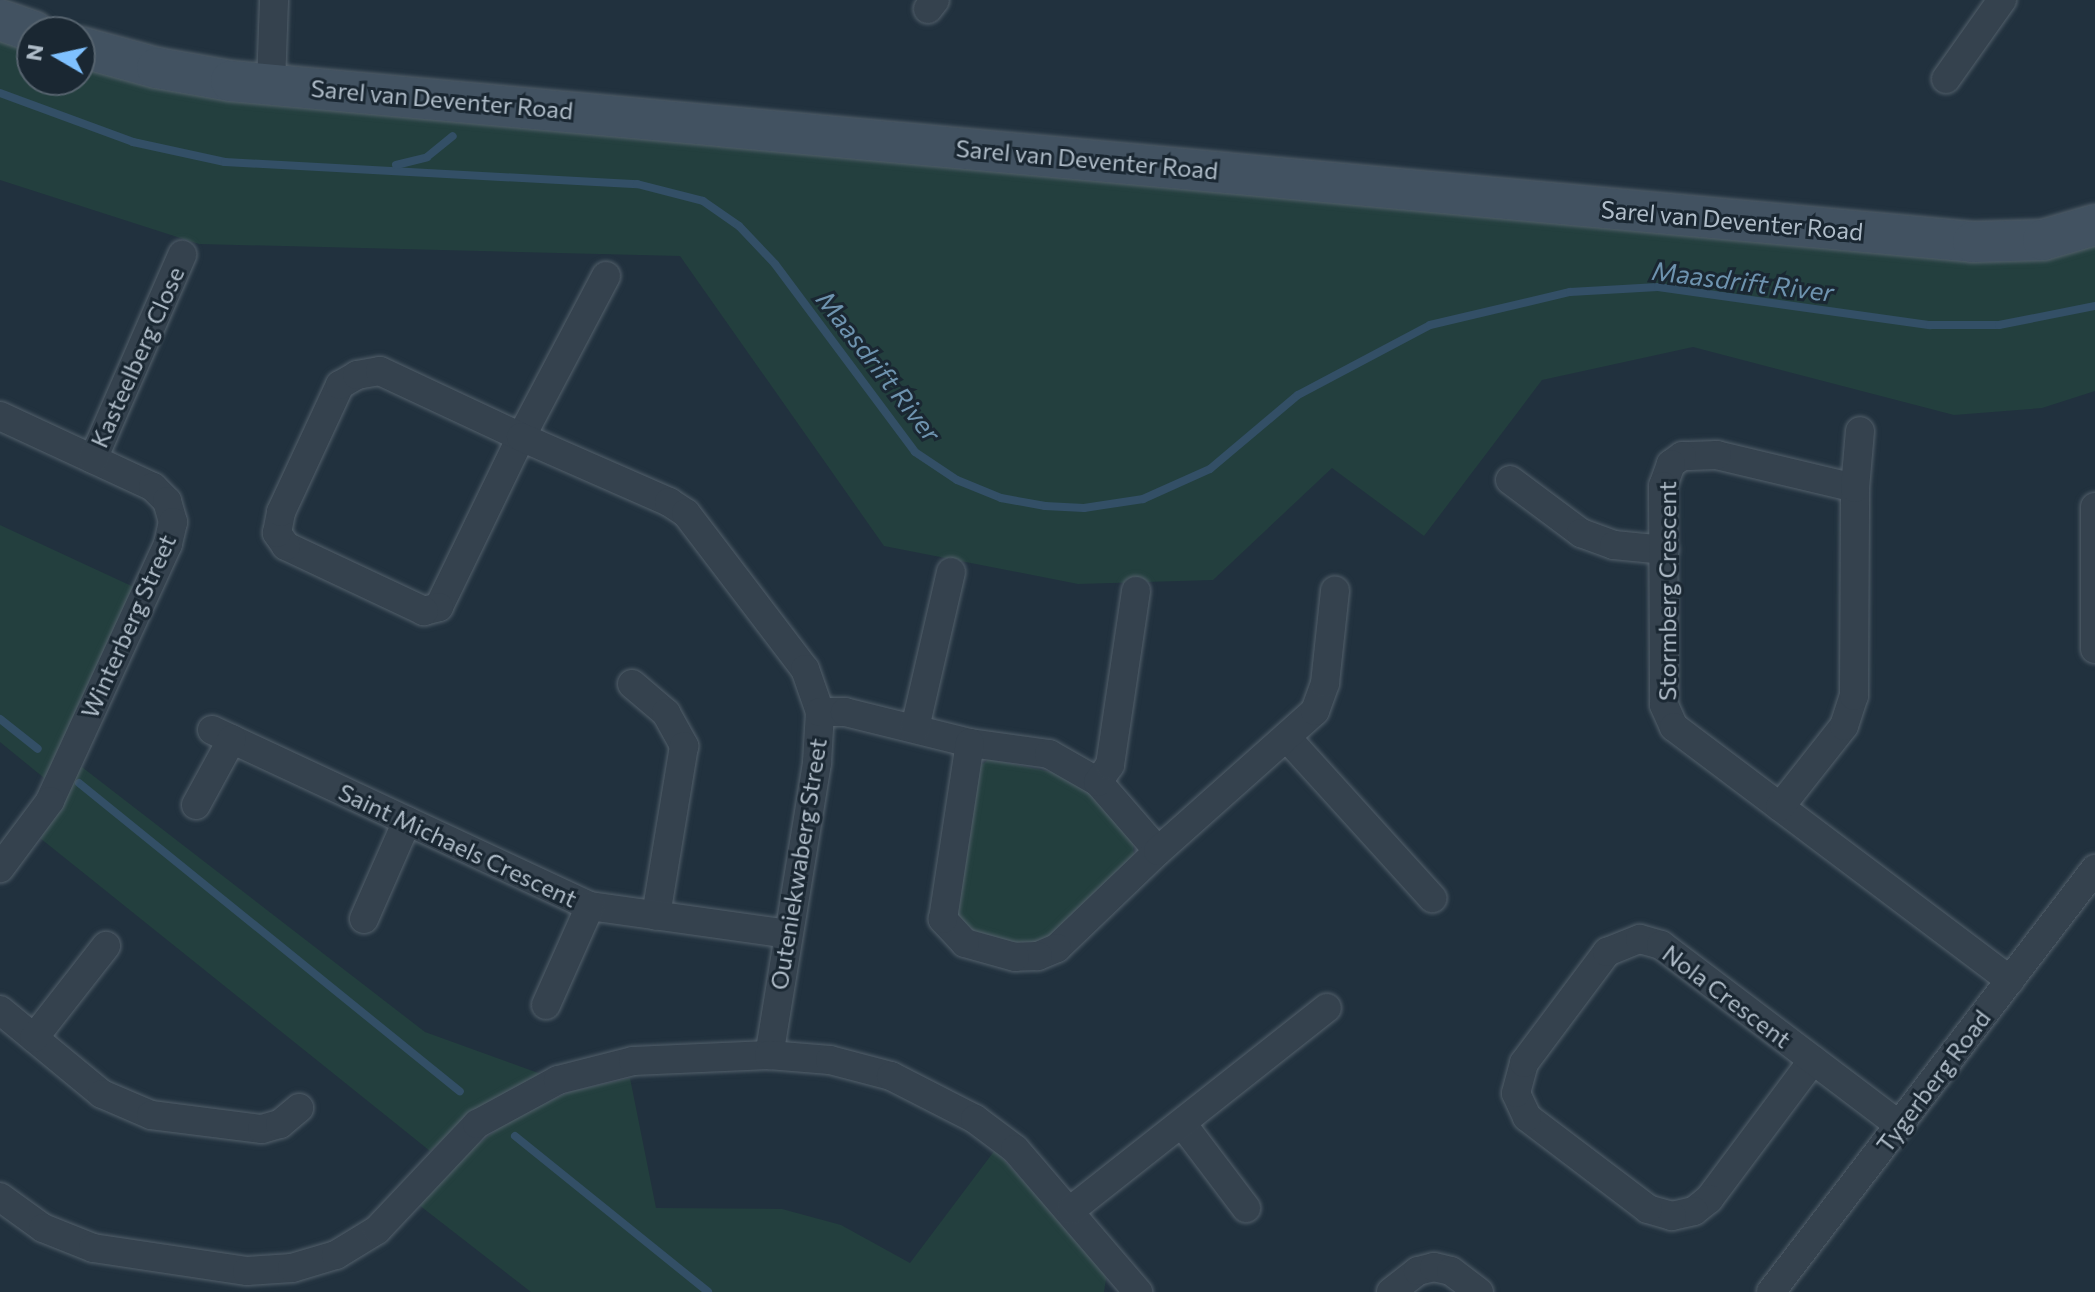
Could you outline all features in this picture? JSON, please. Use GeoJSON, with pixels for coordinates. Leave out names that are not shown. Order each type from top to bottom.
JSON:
{"type":"FeatureCollection","features":[{"type":"Feature","properties":{"kind":"street"},"geometry":{"type":"LineString","coordinates":[[271,83],[274,0]]}},
{"type":"Feature","properties":{"kind":"street"},"geometry":{"type":"LineString","coordinates":[[1946,79],[2002,0]]}},
{"type":"Feature","properties":{"kind":"street","name":"Sarel van Deventer Road"},"geometry":{"type":"LineString","coordinates":[[96,51],[169,71],[271,83],[1973,242],[2034,241],[2095,225]]}},
{"type":"Feature","properties":{"kind":"street","name":"Kasteelberg Close"},"geometry":{"type":"LineString","coordinates":[[93,459],[182,255]]}},
{"type":"Feature","properties":{"kind":"street"},"geometry":{"type":"LineString","coordinates":[[521,437],[380,371],[357,375],[340,385],[281,512],[277,533],[286,546],[424,611],[434,610],[444,601],[521,437],[606,276]]}},
{"type":"Feature","properties":{"kind":"street","name":"Winterberg Street"},"geometry":{"type":"LineString","coordinates":[[0,416],[160,493],[172,515],[171,534],[50,801],[0,868]]}},
{"type":"Feature","properties":{"kind":"street"},"geometry":{"type":"LineString","coordinates":[[1780,807],[1844,726],[1854,696],[1855,488],[1860,431]]}},
{"type":"Feature","properties":{"kind":"street","name":"Outeniekwaberg Street"},"geometry":{"type":"LineString","coordinates":[[521,437],[686,513],[805,669],[820,712],[817,763],[769,1055]]}},
{"type":"Feature","properties":{"kind":"street","name":"Stormberg Crescent"},"geometry":{"type":"LineString","coordinates":[[1855,488],[1717,455],[1682,456],[1671,464],[1663,486],[1668,717],[1674,727],[2010,980]]}},
{"type":"Feature","properties":{"kind":"street"},"geometry":{"type":"LineString","coordinates":[[1510,480],[1597,540],[1665,550]]}},
{"type":"Feature","properties":{"kind":"street"},"geometry":{"type":"LineString","coordinates":[[2095,507],[2095,649]]}},
{"type":"Feature","properties":{"kind":"street"},"geometry":{"type":"LineString","coordinates":[[915,728],[951,572]]}},
{"type":"Feature","properties":{"kind":"street"},"geometry":{"type":"LineString","coordinates":[[1098,782],[1110,765],[1136,591]]}},
{"type":"Feature","properties":{"kind":"street"},"geometry":{"type":"LineString","coordinates":[[970,743],[942,903],[950,932],[965,943],[1015,957],[1038,956],[1057,948],[1158,851],[1288,739],[1322,696],[1335,591]]}},
{"type":"Feature","properties":{"kind":"street"},"geometry":{"type":"LineString","coordinates":[[632,684],[666,713],[684,746],[656,916]]}},
{"type":"Feature","properties":{"kind":"street"},"geometry":{"type":"LineString","coordinates":[[820,712],[915,728],[970,743],[1049,754],[1098,782],[1158,851]]}},
{"type":"Feature","properties":{"kind":"street","name":"Saint Michaels Crescent"},"geometry":{"type":"LineString","coordinates":[[196,805],[222,735],[590,906],[788,934]]}},
{"type":"Feature","properties":{"kind":"street"},"geometry":{"type":"LineString","coordinates":[[1288,739],[1432,898]]}},
{"type":"Feature","properties":{"kind":"street"},"geometry":{"type":"LineString","coordinates":[[364,919],[407,821]]}},
{"type":"Feature","properties":{"kind":"street","name":"Tygerberg Road"},"geometry":{"type":"LineString","coordinates":[[1771,1292],[2095,869]]}},
{"type":"Feature","properties":{"kind":"street"},"geometry":{"type":"LineString","coordinates":[[546,1005],[590,906]]}},
{"type":"Feature","properties":{"kind":"street","name":"Nola Crescent"},"geometry":{"type":"LineString","coordinates":[[1813,1060],[1709,1199],[1694,1211],[1672,1216],[1648,1209],[1527,1117],[1516,1093],[1524,1063],[1607,952],[1630,940],[1661,945],[1899,1125]]}},
{"type":"Feature","properties":{"kind":"street"},"geometry":{"type":"LineString","coordinates":[[34,1038],[106,946]]}},
{"type":"Feature","properties":{"kind":"street"},"geometry":{"type":"LineString","coordinates":[[1071,1210],[1184,1126],[1327,1008]]}},
{"type":"Feature","properties":{"kind":"street"},"geometry":{"type":"LineString","coordinates":[[0,1010],[102,1094],[151,1115],[262,1129],[280,1124],[299,1108]]}},
{"type":"Feature","properties":{"kind":"street"},"geometry":{"type":"LineString","coordinates":[[3,1208],[93,1248],[247,1271],[292,1268],[336,1255],[377,1230],[477,1124],[547,1085],[633,1061],[769,1055],[830,1060],[891,1076],[932,1094],[1015,1149],[1071,1210],[1138,1292]]}},
{"type":"Feature","properties":{"kind":"street"},"geometry":{"type":"LineString","coordinates":[[1184,1126],[1246,1208]]}},
{"type":"Feature","properties":{"kind":"street"},"geometry":{"type":"LineString","coordinates":[[1391,1292],[1418,1271],[1434,1267],[1451,1271],[1479,1292]]}},
{"type":"Feature","properties":{"kind":"green space"},"geometry":{"type":"Polygon","coordinates":[[[0,34],[16,40],[16,96],[96,96],[96,64],[2095,242],[2095,391],[2042,408],[1954,415],[1693,347],[1542,380],[1424,536],[1332,468],[1213,580],[1078,584],[884,546],[680,256],[199,244],[0,180],[0,34]]]}},
{"type":"Feature","properties":{"kind":"green space"},"geometry":{"type":"Polygon","coordinates":[[[0,525],[138,589],[49,782],[0,742],[0,525]]]}},
{"type":"Feature","properties":{"kind":"green space"},"geometry":{"type":"Polygon","coordinates":[[[989,759],[1075,777],[1133,840],[1134,860],[1049,944],[1032,948],[974,933],[957,917],[978,768],[989,759]]]}},
{"type":"Feature","properties":{"kind":"green space"},"geometry":{"type":"Polygon","coordinates":[[[78,764],[425,1032],[541,1074],[479,1109],[430,1151],[40,838],[78,764]]]}},
{"type":"Feature","properties":{"kind":"green space"},"geometry":{"type":"Polygon","coordinates":[[[630,1078],[656,1208],[782,1209],[841,1225],[910,1263],[995,1150],[1107,1273],[1104,1292],[531,1292],[419,1205],[461,1157],[511,1119],[569,1092],[630,1078]]]}},
{"type":"Feature","properties":{"kind":"waterway","name":"Maasdrift River"},"geometry":{"type":"LineString","coordinates":[[0,93],[133,142],[225,162],[637,184],[703,201],[739,226],[775,264],[915,452],[957,480],[1001,498],[1045,506],[1084,508],[1143,499],[1210,469],[1298,395],[1430,325],[1570,292],[1658,287],[1930,325],[1999,325],[2095,306]]}},
{"type":"Feature","properties":{"kind":"waterway"},"geometry":{"type":"LineString","coordinates":[[396,165],[427,157],[453,136]]}},
{"type":"Feature","properties":{"kind":"waterway"},"geometry":{"type":"LineString","coordinates":[[0,719],[38,749]]}},
{"type":"Feature","properties":{"kind":"waterway"},"geometry":{"type":"LineString","coordinates":[[79,783],[460,1091]]}},
{"type":"Feature","properties":{"kind":"waterway"},"geometry":{"type":"LineString","coordinates":[[515,1136],[708,1292]]}}]}
